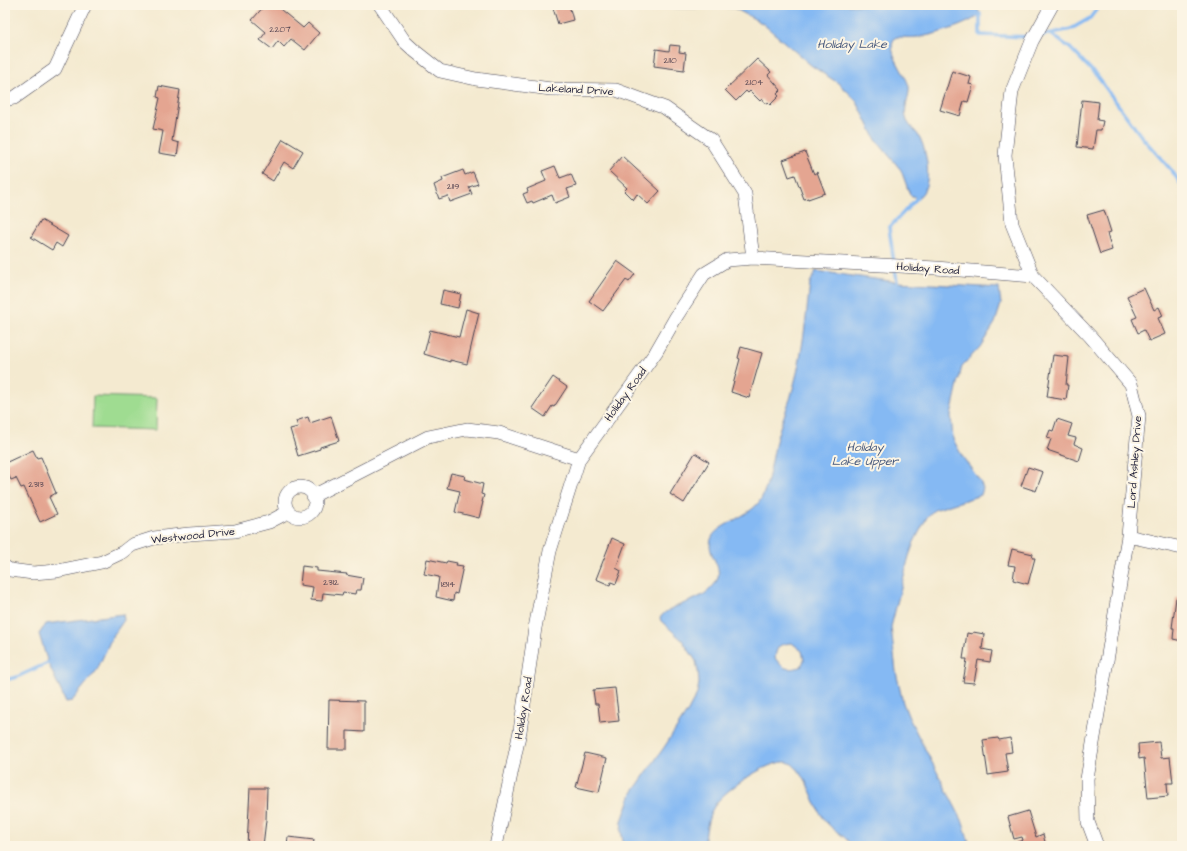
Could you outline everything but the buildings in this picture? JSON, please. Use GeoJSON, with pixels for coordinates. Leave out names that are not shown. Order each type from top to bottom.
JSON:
{"type":"FeatureCollection","features":[{"type":"Feature","properties":{"kind":"street"},"geometry":{"type":"LineString","coordinates":[[5,100],[14,98],[55,68],[85,5]]}},
{"type":"Feature","properties":{"kind":"street","name":"Lakeland Drive"},"geometry":{"type":"LineString","coordinates":[[380,5],[405,42],[440,71],[476,79],[551,89],[616,90],[665,108],[711,140],[745,194],[754,258]]}},
{"type":"Feature","properties":{"kind":"street","name":"Lord Ashley Drive"},"geometry":{"type":"LineString","coordinates":[[1052,5],[1032,41],[1012,91],[1005,155],[1012,224],[1033,276],[1090,336],[1131,384],[1139,416],[1128,536],[1087,779],[1088,822],[1097,846]]}},
{"type":"Feature","properties":{"kind":"street","name":"Holiday Road"},"geometry":{"type":"LineString","coordinates":[[496,846],[520,731],[535,628],[550,551],[579,459],[656,352],[676,317],[704,274],[728,260],[754,258],[936,268],[1033,276]]}},
{"type":"Feature","properties":{"kind":"street"},"geometry":{"type":"LineString","coordinates":[[313,496],[428,437],[467,429],[499,433],[579,459]]}},
{"type":"Feature","properties":{"kind":"street"},"geometry":{"type":"LineString","coordinates":[[301,487],[306,488],[313,496],[314,500],[312,509],[306,515],[296,516],[288,512],[286,507],[286,497],[292,489],[301,487]]}},
{"type":"Feature","properties":{"kind":"street","name":"Westwood Drive"},"geometry":{"type":"LineString","coordinates":[[5,567],[10,570],[33,573],[56,571],[102,562],[123,552],[132,545],[154,538],[235,531],[269,522],[288,512]]}},
{"type":"Feature","properties":{"kind":"street"},"geometry":{"type":"LineString","coordinates":[[1128,536],[1182,548]]}},
{"type":"Feature","properties":{"kind":"green space"},"geometry":{"type":"Polygon","coordinates":[[[93,396],[157,398],[156,430],[92,428],[93,396]]]}},
{"type":"Feature","properties":{"kind":"water","name":"Holiday Lake"},"geometry":{"type":"Polygon","coordinates":[[[666,5],[861,5],[886,7],[976,5],[980,14],[968,22],[941,32],[924,36],[896,37],[893,42],[892,48],[894,55],[909,87],[905,112],[907,121],[923,144],[927,161],[928,170],[926,187],[922,193],[917,198],[910,195],[901,170],[876,140],[857,102],[848,92],[838,83],[812,66],[762,23],[734,8],[674,8],[666,5]]]}},
{"type":"Feature","properties":{"kind":"water","name":"Holiday Lake Upper"},"geometry":{"type":"Polygon","coordinates":[[[816,271],[897,282],[999,288],[1001,304],[995,323],[980,347],[962,366],[951,415],[953,439],[962,456],[980,481],[983,488],[981,495],[934,510],[927,517],[914,542],[909,556],[891,627],[896,672],[903,703],[909,718],[963,822],[970,846],[853,846],[826,822],[798,769],[792,764],[785,762],[763,768],[739,783],[720,799],[710,814],[704,846],[624,846],[621,831],[622,821],[632,793],[688,711],[697,694],[699,683],[696,661],[682,640],[661,621],[660,618],[671,609],[704,594],[712,588],[717,580],[718,569],[710,548],[712,537],[715,532],[757,505],[764,493],[769,477],[777,437],[790,398],[800,360],[810,283],[816,271]],[[792,643],[785,644],[778,648],[775,658],[783,667],[792,669],[801,667],[804,660],[802,651],[792,643]]]}},
{"type":"Feature","properties":{"kind":"water"},"geometry":{"type":"Polygon","coordinates":[[[123,614],[124,620],[112,637],[97,670],[72,701],[66,702],[48,663],[39,634],[46,624],[123,614]]]}},
{"type":"Feature","properties":{"kind":"waterway"},"geometry":{"type":"LineString","coordinates":[[1039,36],[1071,29],[1090,18],[1100,5]]}},
{"type":"Feature","properties":{"kind":"waterway"},"geometry":{"type":"LineString","coordinates":[[976,15],[980,14],[980,35],[1031,37]]}},
{"type":"Feature","properties":{"kind":"waterway"},"geometry":{"type":"LineString","coordinates":[[1051,34],[1070,48],[1097,76],[1141,136],[1172,171],[1182,186]]}},
{"type":"Feature","properties":{"kind":"waterway"},"geometry":{"type":"LineString","coordinates":[[894,263],[889,228],[917,198],[916,195]]}},
{"type":"Feature","properties":{"kind":"waterway"},"geometry":{"type":"LineString","coordinates":[[895,269],[897,282],[895,286]]}},
{"type":"Feature","properties":{"kind":"waterway"},"geometry":{"type":"LineString","coordinates":[[5,680],[17,677],[52,661]]}}]}
